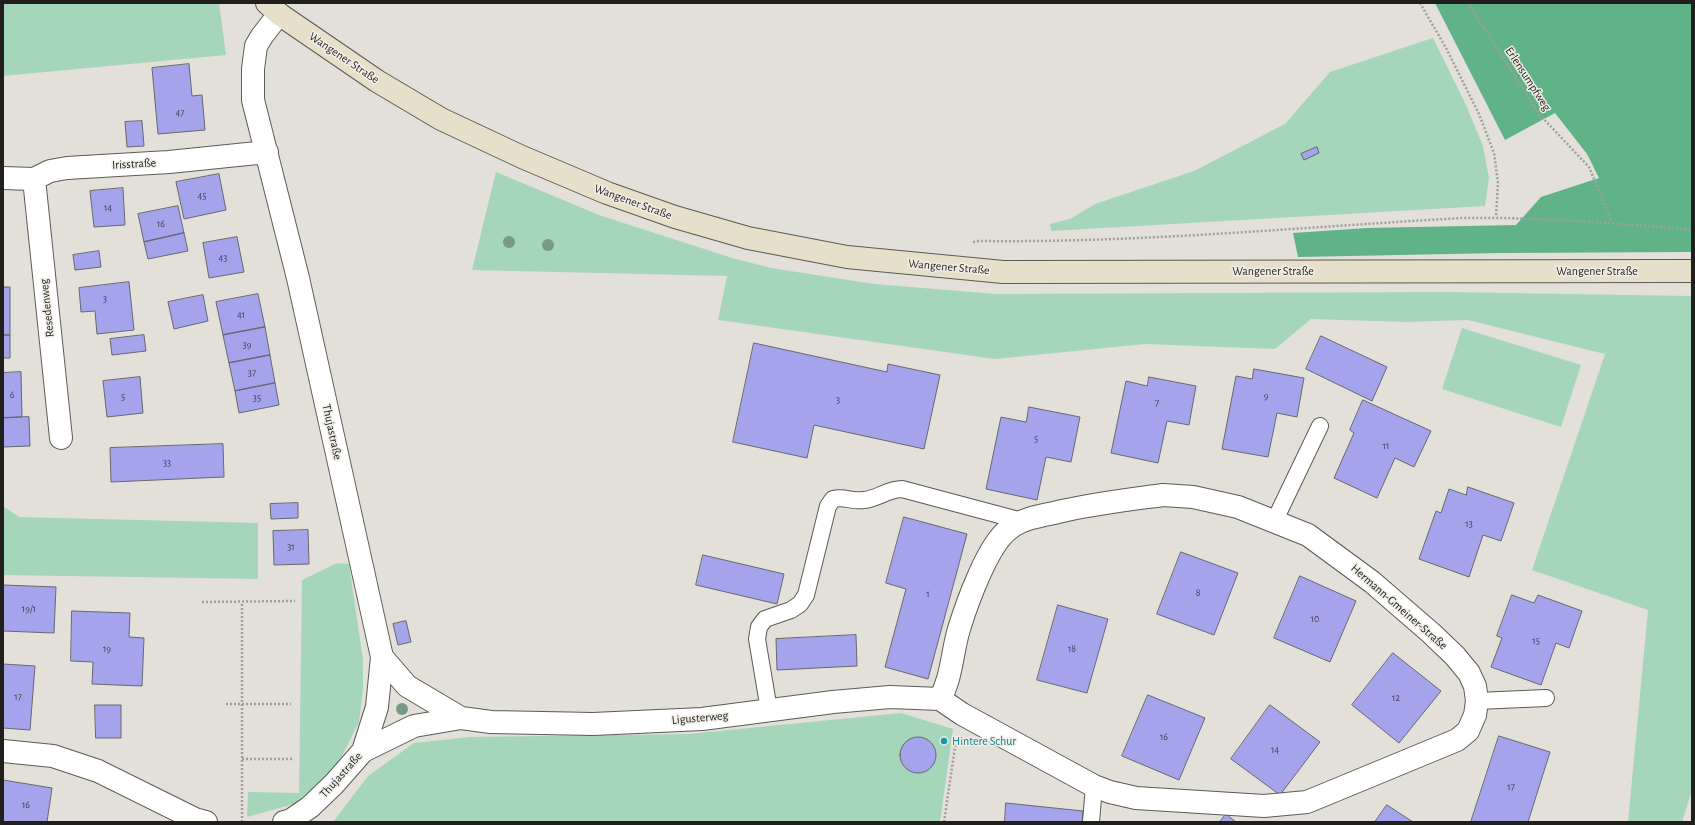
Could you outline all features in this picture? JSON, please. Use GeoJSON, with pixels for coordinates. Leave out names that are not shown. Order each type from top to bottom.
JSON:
{"type":"FeatureCollection","features":[{"type":"Feature","properties":{"kind":"main road","name":"Wangener Straße"},"geometry":{"type":"LineString","coordinates":[[273,8],[377,81],[441,119],[529,160],[607,193],[675,217],[748,238],[847,257],[1003,272],[1692,271]]}},
{"type":"Feature","properties":{"kind":"street","name":"Thujastraße"},"geometry":{"type":"LineString","coordinates":[[273,8],[262,36],[256,46],[254,57],[253,100],[298,278],[382,657],[377,707],[363,751],[306,815],[284,822]]}},
{"type":"Feature","properties":{"kind":"street","name":"Irisstraße"},"geometry":{"type":"LineString","coordinates":[[3,178],[34,179],[50,171],[67,168],[169,162],[267,152]]}},
{"type":"Feature","properties":{"kind":"street","name":"Resedenweg"},"geometry":{"type":"LineString","coordinates":[[34,179],[61,438]]}},
{"type":"Feature","properties":{"kind":"street","name":"Hermann-Gmeiner-Straße"},"geometry":{"type":"LineString","coordinates":[[1163,495],[1193,498],[1238,508],[1274,522],[1308,535],[1372,582],[1455,656],[1476,686],[1477,701],[1475,715],[1468,730],[1457,740],[1307,802],[1264,806],[1136,798],[1110,792],[1094,786],[962,714],[940,699],[946,687],[959,629],[984,562],[998,539],[1008,529],[1022,521],[1092,504],[1163,495]]}},
{"type":"Feature","properties":{"kind":"street","name":"Ligusterweg"},"geometry":{"type":"LineString","coordinates":[[382,657],[407,686],[461,718]]}},
{"type":"Feature","properties":{"kind":"street","name":"Ligusterweg"},"geometry":{"type":"LineString","coordinates":[[363,751],[414,726],[461,718],[491,722],[593,724],[702,719],[833,702],[890,697],[940,699]]}},
{"type":"Feature","properties":{"kind":"street"},"geometry":{"type":"LineString","coordinates":[[3,751],[53,756],[98,771],[200,821]]}},
{"type":"Feature","properties":{"kind":"lane"},"geometry":{"type":"LineString","coordinates":[[1274,522],[1320,426]]}},
{"type":"Feature","properties":{"kind":"lane"},"geometry":{"type":"LineString","coordinates":[[769,710],[757,639],[759,627],[765,620],[791,610],[800,604],[806,595],[828,506],[833,499],[842,497],[857,501],[866,500],[894,489],[902,489],[1022,521]]}},
{"type":"Feature","properties":{"kind":"lane"},"geometry":{"type":"LineString","coordinates":[[1477,701],[1546,698]]}},
{"type":"Feature","properties":{"kind":"lane"},"geometry":{"type":"LineString","coordinates":[[1091,822],[1094,786]]}},
{"type":"Feature","properties":{"kind":"path"},"geometry":{"type":"LineString","coordinates":[[1420,3],[1446,48],[1469,95],[1494,153],[1498,182],[1496,217]]}},
{"type":"Feature","properties":{"kind":"path","name":"Erlensumpfweg"},"geometry":{"type":"LineString","coordinates":[[1468,3],[1539,114],[1589,167],[1612,222]]}},
{"type":"Feature","properties":{"kind":"path"},"geometry":{"type":"LineString","coordinates":[[972,242],[1149,238],[1348,224],[1496,217],[1612,222],[1692,230]]}},
{"type":"Feature","properties":{"kind":"path"},"geometry":{"type":"LineString","coordinates":[[202,602],[295,601]]}},
{"type":"Feature","properties":{"kind":"path"},"geometry":{"type":"LineString","coordinates":[[242,602],[242,822]]}},
{"type":"Feature","properties":{"kind":"path"},"geometry":{"type":"LineString","coordinates":[[226,704],[291,704]]}},
{"type":"Feature","properties":{"kind":"path"},"geometry":{"type":"LineString","coordinates":[[944,822],[955,744],[962,714]]}},
{"type":"Feature","properties":{"kind":"path"},"geometry":{"type":"LineString","coordinates":[[242,760],[294,759]]}},
{"type":"Feature","properties":{"kind":"green space"},"geometry":{"type":"Polygon","coordinates":[[[3,3],[219,3],[226,55],[3,76],[3,3]]]}},
{"type":"Feature","properties":{"kind":"green space"},"geometry":{"type":"Polygon","coordinates":[[[1435,3],[1692,3],[1692,252],[1501,253],[1298,257],[1293,233],[1367,228],[1516,225],[1541,197],[1599,178],[1587,154],[1555,113],[1505,140],[1435,3]]]}},
{"type":"Feature","properties":{"kind":"green space"},"geometry":{"type":"Polygon","coordinates":[[[1433,38],[1466,105],[1483,146],[1489,178],[1485,206],[1051,231],[1050,224],[1070,219],[1095,204],[1194,171],[1285,124],[1330,72],[1433,38]]]}},
{"type":"Feature","properties":{"kind":"green space"},"geometry":{"type":"Polygon","coordinates":[[[496,172],[599,215],[732,258],[771,268],[874,284],[996,294],[1446,292],[1692,296],[1692,790],[1682,822],[1628,822],[1648,610],[1532,570],[1605,354],[1468,320],[1406,322],[1311,319],[1275,349],[1145,344],[995,359],[718,320],[727,276],[472,270],[496,172]]]}},
{"type":"Feature","properties":{"kind":"green space"},"geometry":{"type":"Polygon","coordinates":[[[1462,328],[1581,365],[1561,427],[1442,389],[1462,328]]]}},
{"type":"Feature","properties":{"kind":"green space"},"geometry":{"type":"Polygon","coordinates":[[[3,506],[19,517],[258,523],[258,579],[3,575],[3,506]]]}},
{"type":"Feature","properties":{"kind":"green space"},"geometry":{"type":"Polygon","coordinates":[[[337,563],[349,564],[363,660],[363,690],[359,722],[342,756],[327,777],[294,804],[247,817],[248,792],[299,793],[302,580],[337,563]]]}},
{"type":"Feature","properties":{"kind":"green space"},"geometry":{"type":"Polygon","coordinates":[[[901,713],[953,729],[940,822],[333,822],[368,776],[414,743],[470,737],[689,734],[901,713]]]}},
{"type":"Feature","properties":{"kind":"building"},"geometry":{"type":"Polygon","coordinates":[[[189,64],[192,96],[202,95],[205,130],[158,134],[152,68],[189,64]]]}},
{"type":"Feature","properties":{"kind":"building"},"geometry":{"type":"Polygon","coordinates":[[[142,121],[144,146],[127,147],[125,122],[142,121]]]}},
{"type":"Feature","properties":{"kind":"building"},"geometry":{"type":"Polygon","coordinates":[[[1317,147],[1319,153],[1304,160],[1301,154],[1317,147]]]}},
{"type":"Feature","properties":{"kind":"building"},"geometry":{"type":"Polygon","coordinates":[[[219,174],[226,210],[184,219],[176,182],[219,174]]]}},
{"type":"Feature","properties":{"kind":"building"},"geometry":{"type":"Polygon","coordinates":[[[123,188],[125,225],[94,227],[90,191],[123,188]]]}},
{"type":"Feature","properties":{"kind":"building"},"geometry":{"type":"Polygon","coordinates":[[[178,206],[184,233],[144,242],[138,214],[178,206]]]}},
{"type":"Feature","properties":{"kind":"building"},"geometry":{"type":"Polygon","coordinates":[[[184,233],[188,251],[148,259],[144,242],[184,233]]]}},
{"type":"Feature","properties":{"kind":"building"},"geometry":{"type":"Polygon","coordinates":[[[237,237],[244,272],[209,278],[203,243],[237,237]]]}},
{"type":"Feature","properties":{"kind":"building"},"geometry":{"type":"Polygon","coordinates":[[[99,251],[101,267],[75,270],[73,255],[99,251]]]}},
{"type":"Feature","properties":{"kind":"building"},"geometry":{"type":"Polygon","coordinates":[[[129,282],[134,330],[97,334],[95,311],[81,312],[79,288],[129,282]]]}},
{"type":"Feature","properties":{"kind":"building"},"geometry":{"type":"Polygon","coordinates":[[[3,287],[10,287],[10,335],[3,335],[3,287]]]}},
{"type":"Feature","properties":{"kind":"building"},"geometry":{"type":"Polygon","coordinates":[[[258,294],[265,327],[223,335],[216,302],[258,294]]]}},
{"type":"Feature","properties":{"kind":"building"},"geometry":{"type":"Polygon","coordinates":[[[203,295],[208,321],[174,329],[168,302],[203,295]]]}},
{"type":"Feature","properties":{"kind":"building"},"geometry":{"type":"Polygon","coordinates":[[[265,327],[270,355],[229,363],[223,335],[265,327]]]}},
{"type":"Feature","properties":{"kind":"building"},"geometry":{"type":"Polygon","coordinates":[[[3,335],[10,335],[10,358],[3,358],[3,335]]]}},
{"type":"Feature","properties":{"kind":"building"},"geometry":{"type":"Polygon","coordinates":[[[144,335],[146,351],[112,355],[110,339],[144,335]]]}},
{"type":"Feature","properties":{"kind":"building"},"geometry":{"type":"Polygon","coordinates":[[[1321,336],[1387,367],[1372,401],[1306,369],[1321,336]]]}},
{"type":"Feature","properties":{"kind":"building"},"geometry":{"type":"Polygon","coordinates":[[[754,343],[887,372],[888,364],[940,375],[924,449],[814,425],[807,458],[733,442],[754,343]]]}},
{"type":"Feature","properties":{"kind":"building"},"geometry":{"type":"Polygon","coordinates":[[[270,355],[275,383],[235,391],[229,363],[270,355]]]}},
{"type":"Feature","properties":{"kind":"building"},"geometry":{"type":"Polygon","coordinates":[[[1254,369],[1304,378],[1297,417],[1277,413],[1268,457],[1222,449],[1236,376],[1252,379],[1254,369]]]}},
{"type":"Feature","properties":{"kind":"building"},"geometry":{"type":"Polygon","coordinates":[[[21,372],[22,417],[3,418],[3,373],[21,372]]]}},
{"type":"Feature","properties":{"kind":"building"},"geometry":{"type":"Polygon","coordinates":[[[140,377],[143,413],[107,417],[103,381],[140,377]]]}},
{"type":"Feature","properties":{"kind":"building"},"geometry":{"type":"Polygon","coordinates":[[[1149,377],[1196,386],[1189,425],[1167,421],[1158,463],[1111,453],[1126,381],[1147,386],[1149,377]]]}},
{"type":"Feature","properties":{"kind":"building"},"geometry":{"type":"Polygon","coordinates":[[[275,383],[279,405],[239,413],[235,391],[275,383]]]}},
{"type":"Feature","properties":{"kind":"building"},"geometry":{"type":"Polygon","coordinates":[[[1363,400],[1431,431],[1414,467],[1395,458],[1377,498],[1334,478],[1354,433],[1350,430],[1363,400]]]}},
{"type":"Feature","properties":{"kind":"building"},"geometry":{"type":"Polygon","coordinates":[[[1029,407],[1080,417],[1071,462],[1046,457],[1037,500],[986,489],[1001,417],[1026,422],[1029,407]]]}},
{"type":"Feature","properties":{"kind":"building"},"geometry":{"type":"Polygon","coordinates":[[[29,417],[30,446],[3,447],[3,418],[29,417]]]}},
{"type":"Feature","properties":{"kind":"building"},"geometry":{"type":"Polygon","coordinates":[[[223,444],[224,477],[111,482],[110,448],[223,444]]]}},
{"type":"Feature","properties":{"kind":"building"},"geometry":{"type":"Polygon","coordinates":[[[1468,487],[1514,503],[1501,541],[1483,535],[1469,577],[1419,559],[1436,511],[1441,513],[1449,489],[1466,495],[1468,487]]]}},
{"type":"Feature","properties":{"kind":"building"},"geometry":{"type":"Polygon","coordinates":[[[298,503],[298,518],[271,519],[270,504],[298,503]]]}},
{"type":"Feature","properties":{"kind":"building"},"geometry":{"type":"Polygon","coordinates":[[[904,517],[967,534],[928,679],[885,667],[906,589],[886,583],[904,517]]]}},
{"type":"Feature","properties":{"kind":"building"},"geometry":{"type":"Polygon","coordinates":[[[308,530],[309,564],[274,565],[273,531],[308,530]]]}},
{"type":"Feature","properties":{"kind":"building"},"geometry":{"type":"Polygon","coordinates":[[[1181,552],[1238,573],[1214,635],[1157,614],[1181,552]]]}},
{"type":"Feature","properties":{"kind":"building"},"geometry":{"type":"Polygon","coordinates":[[[703,555],[784,574],[777,604],[696,585],[703,555]]]}},
{"type":"Feature","properties":{"kind":"building"},"geometry":{"type":"Polygon","coordinates":[[[1300,576],[1356,601],[1330,662],[1274,638],[1300,576]]]}},
{"type":"Feature","properties":{"kind":"building"},"geometry":{"type":"Polygon","coordinates":[[[3,585],[56,587],[54,633],[3,631],[3,585]]]}},
{"type":"Feature","properties":{"kind":"building"},"geometry":{"type":"Polygon","coordinates":[[[1512,595],[1534,603],[1538,595],[1582,611],[1569,648],[1556,643],[1541,685],[1491,667],[1502,638],[1497,636],[1512,595]]]}},
{"type":"Feature","properties":{"kind":"building"},"geometry":{"type":"Polygon","coordinates":[[[1058,605],[1108,619],[1087,693],[1037,680],[1058,605]]]}},
{"type":"Feature","properties":{"kind":"building"},"geometry":{"type":"Polygon","coordinates":[[[72,611],[130,613],[129,637],[144,638],[142,686],[92,684],[93,662],[71,661],[72,611]]]}},
{"type":"Feature","properties":{"kind":"building"},"geometry":{"type":"Polygon","coordinates":[[[406,621],[411,642],[398,645],[393,624],[406,621]]]}},
{"type":"Feature","properties":{"kind":"building"},"geometry":{"type":"Polygon","coordinates":[[[856,635],[857,666],[777,670],[776,639],[856,635]]]}},
{"type":"Feature","properties":{"kind":"building"},"geometry":{"type":"Polygon","coordinates":[[[1393,653],[1441,691],[1399,743],[1352,705],[1393,653]]]}},
{"type":"Feature","properties":{"kind":"building"},"geometry":{"type":"Polygon","coordinates":[[[3,664],[35,666],[30,730],[3,728],[3,664]]]}},
{"type":"Feature","properties":{"kind":"building"},"geometry":{"type":"Polygon","coordinates":[[[1148,695],[1205,718],[1179,780],[1122,756],[1148,695]]]}},
{"type":"Feature","properties":{"kind":"building"},"geometry":{"type":"Polygon","coordinates":[[[95,705],[121,705],[121,738],[96,738],[95,705]]]}},
{"type":"Feature","properties":{"kind":"building"},"geometry":{"type":"Polygon","coordinates":[[[1270,705],[1320,742],[1280,795],[1231,759],[1270,705]]]}},
{"type":"Feature","properties":{"kind":"building"},"geometry":{"type":"Polygon","coordinates":[[[1499,736],[1550,752],[1528,822],[1471,822],[1499,736]]]}},
{"type":"Feature","properties":{"kind":"building"},"geometry":{"type":"Polygon","coordinates":[[[918,737],[928,740],[933,745],[936,755],[933,765],[928,770],[918,773],[908,770],[903,765],[900,755],[903,745],[908,740],[918,737]]]}},
{"type":"Feature","properties":{"kind":"building"},"geometry":{"type":"Polygon","coordinates":[[[3,780],[52,788],[47,822],[3,822],[3,780]]]}},
{"type":"Feature","properties":{"kind":"building"},"geometry":{"type":"Polygon","coordinates":[[[1006,803],[1083,811],[1082,822],[1005,822],[1006,803]]]}},
{"type":"Feature","properties":{"kind":"building"},"geometry":{"type":"Polygon","coordinates":[[[1387,805],[1413,822],[1375,822],[1387,805]]]}},
{"type":"Feature","properties":{"kind":"building"},"geometry":{"type":"Polygon","coordinates":[[[1226,814],[1236,822],[1220,822],[1226,814]]]}},
{"type":"Feature","properties":{"kind":"place","name":"Hintere Schur"},"geometry":{"type":"Point","coordinates":[944,741]}}]}
